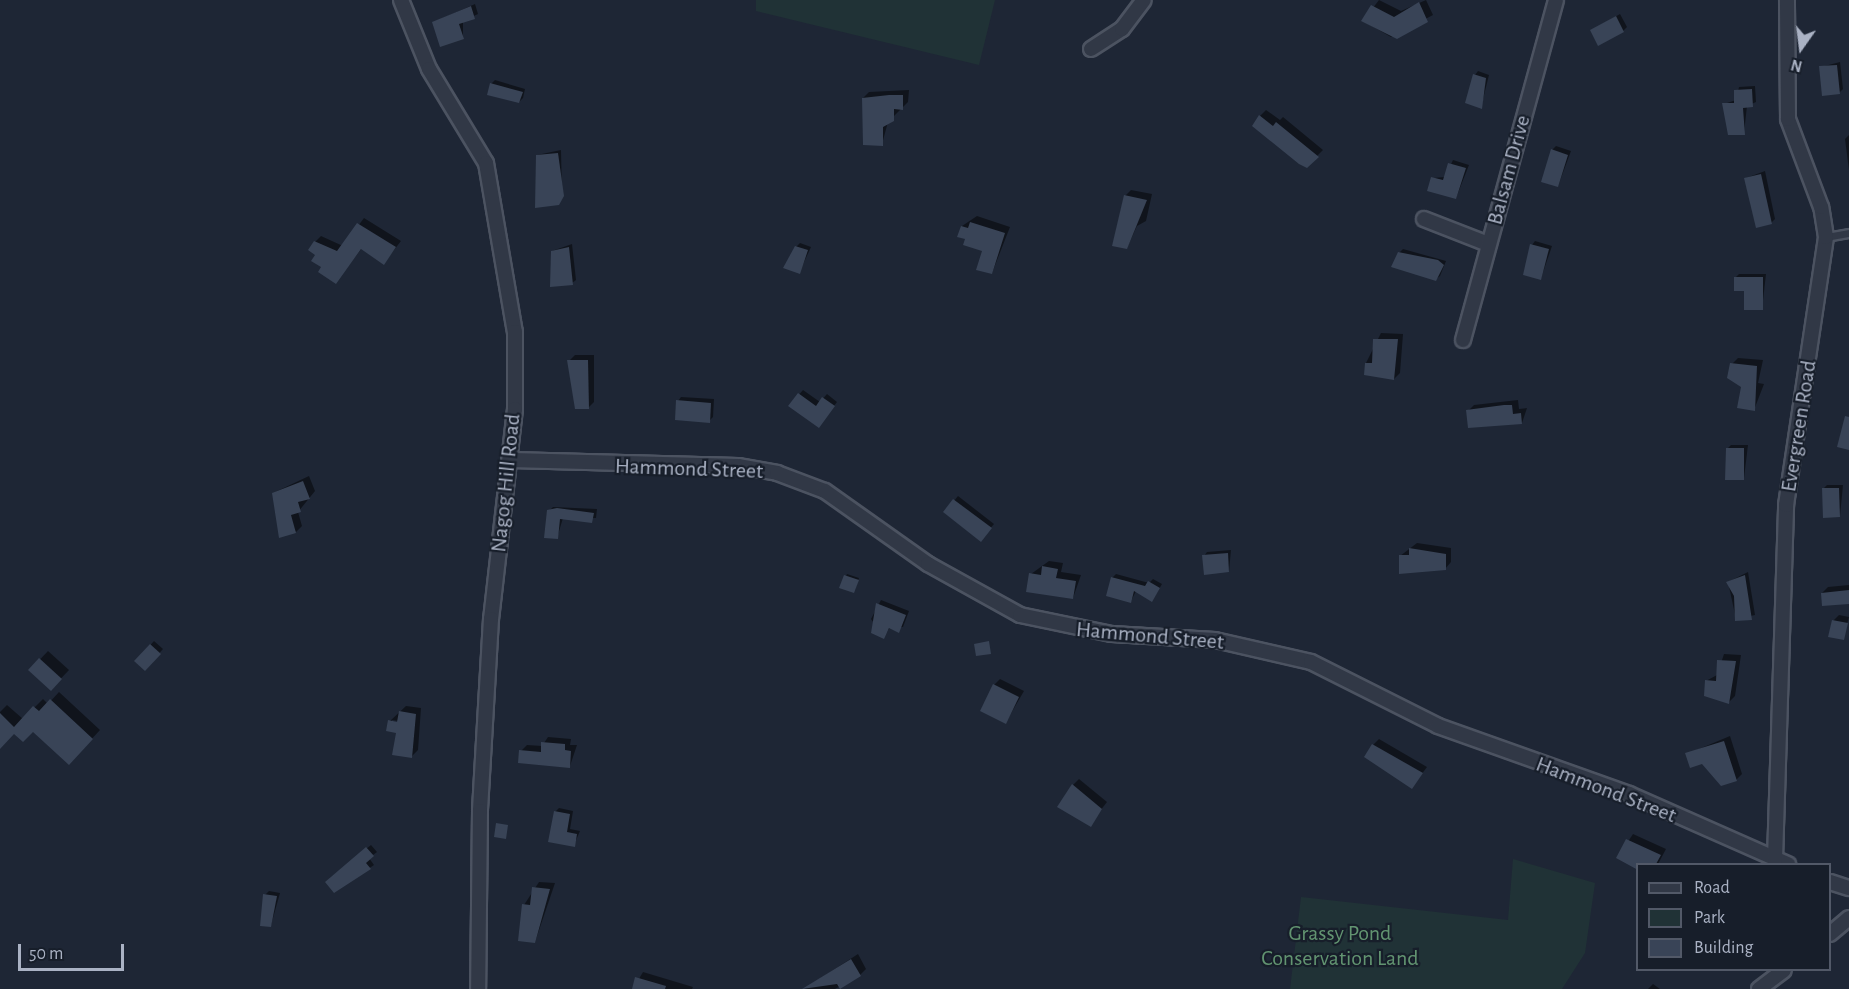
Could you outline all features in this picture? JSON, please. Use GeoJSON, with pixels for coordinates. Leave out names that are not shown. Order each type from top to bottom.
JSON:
{"type":"FeatureCollection","features":[{"type":"Feature","properties":{"kind":"street","name":"Nagog Hill Road"},"geometry":{"type":"LineString","coordinates":[[401,0],[429,69],[488,171],[515,332],[511,460],[491,619],[480,811],[478,989]]}},
{"type":"Feature","properties":{"kind":"street"},"geometry":{"type":"LineString","coordinates":[[1091,49],[1122,29],[1144,0]]}},
{"type":"Feature","properties":{"kind":"street","name":"Balsam Drive"},"geometry":{"type":"LineString","coordinates":[[1463,340],[1556,0]]}},
{"type":"Feature","properties":{"kind":"street","name":"Evergreen Road"},"geometry":{"type":"LineString","coordinates":[[1781,862],[1786,505],[1826,237],[1821,207],[1788,119],[1787,0]]}},
{"type":"Feature","properties":{"kind":"street"},"geometry":{"type":"LineString","coordinates":[[1424,219],[1488,244]]}},
{"type":"Feature","properties":{"kind":"street","name":"Hammond Street"},"geometry":{"type":"LineString","coordinates":[[511,460],[738,466],[777,473],[825,491],[928,564],[1020,615],[1112,634],[1215,640],[1311,662],[1438,726],[1629,794],[1781,862]]}},
{"type":"Feature","properties":{"kind":"street"},"geometry":{"type":"LineString","coordinates":[[1831,882],[1849,888]]}},
{"type":"Feature","properties":{"kind":"street"},"geometry":{"type":"LineString","coordinates":[[1831,933],[1849,918]]}},
{"type":"Feature","properties":{"kind":"street"},"geometry":{"type":"LineString","coordinates":[[1760,989],[1782,971]]}},
{"type":"Feature","properties":{"kind":"lane"},"geometry":{"type":"LineString","coordinates":[[1826,237],[1849,233]]}},
{"type":"Feature","properties":{"kind":"green space"},"geometry":{"type":"Polygon","coordinates":[[[756,0],[995,0],[979,65],[756,11],[756,0]]]}},
{"type":"Feature","properties":{"kind":"green space","name":"Grassy Pond Conservation Land"},"geometry":{"type":"Polygon","coordinates":[[[1513,859],[1595,883],[1585,953],[1562,989],[1290,989],[1301,897],[1508,920],[1513,859]]]}},
{"type":"Feature","properties":{"kind":"building"},"geometry":{"type":"Polygon","coordinates":[[[1419,2],[1428,22],[1397,39],[1361,21],[1371,5],[1394,17],[1419,2]]]}},
{"type":"Feature","properties":{"kind":"building"},"geometry":{"type":"Polygon","coordinates":[[[471,6],[475,19],[459,24],[464,39],[440,47],[432,22],[471,6]]]}},
{"type":"Feature","properties":{"kind":"building"},"geometry":{"type":"Polygon","coordinates":[[[1616,16],[1624,32],[1598,46],[1590,30],[1616,16]]]}},
{"type":"Feature","properties":{"kind":"building"},"geometry":{"type":"Polygon","coordinates":[[[1837,65],[1840,94],[1822,96],[1819,66],[1837,65]]]}},
{"type":"Feature","properties":{"kind":"building"},"geometry":{"type":"Polygon","coordinates":[[[1473,74],[1486,78],[1482,109],[1465,103],[1473,74]]]}},
{"type":"Feature","properties":{"kind":"building"},"geometry":{"type":"Polygon","coordinates":[[[490,83],[523,92],[519,103],[487,95],[490,83]]]}},
{"type":"Feature","properties":{"kind":"building"},"geometry":{"type":"Polygon","coordinates":[[[1752,89],[1753,107],[1743,108],[1745,135],[1728,135],[1722,103],[1734,103],[1734,90],[1752,89]]]}},
{"type":"Feature","properties":{"kind":"building"},"geometry":{"type":"Polygon","coordinates":[[[903,95],[903,110],[894,109],[894,121],[883,127],[883,146],[863,145],[862,98],[903,95]]]}},
{"type":"Feature","properties":{"kind":"building"},"geometry":{"type":"Polygon","coordinates":[[[1259,115],[1273,126],[1276,122],[1319,157],[1307,168],[1299,164],[1252,126],[1259,115]]]}},
{"type":"Feature","properties":{"kind":"building"},"geometry":{"type":"Polygon","coordinates":[[[1551,149],[1568,155],[1558,187],[1541,182],[1551,149]]]}},
{"type":"Feature","properties":{"kind":"building"},"geometry":{"type":"Polygon","coordinates":[[[558,153],[564,196],[559,205],[535,208],[536,155],[558,153]]]}},
{"type":"Feature","properties":{"kind":"building"},"geometry":{"type":"Polygon","coordinates":[[[1448,163],[1466,168],[1456,199],[1427,191],[1431,177],[1443,180],[1448,163]]]}},
{"type":"Feature","properties":{"kind":"building"},"geometry":{"type":"Polygon","coordinates":[[[1761,174],[1772,224],[1756,228],[1744,178],[1761,174]]]}},
{"type":"Feature","properties":{"kind":"building"},"geometry":{"type":"Polygon","coordinates":[[[1124,195],[1147,200],[1127,249],[1112,246],[1124,195]]]}},
{"type":"Feature","properties":{"kind":"building"},"geometry":{"type":"Polygon","coordinates":[[[970,222],[1005,233],[992,274],[976,270],[982,251],[963,245],[965,239],[957,237],[961,226],[968,228],[970,222]]]}},
{"type":"Feature","properties":{"kind":"building"},"geometry":{"type":"Polygon","coordinates":[[[357,223],[396,247],[384,265],[361,249],[336,284],[318,272],[321,267],[311,261],[315,255],[308,250],[314,241],[337,251],[357,223]]]}},
{"type":"Feature","properties":{"kind":"building"},"geometry":{"type":"Polygon","coordinates":[[[1530,244],[1549,249],[1541,280],[1523,275],[1530,244]]]}},
{"type":"Feature","properties":{"kind":"building"},"geometry":{"type":"Polygon","coordinates":[[[795,246],[808,250],[800,274],[783,268],[795,246]]]}},
{"type":"Feature","properties":{"kind":"building"},"geometry":{"type":"Polygon","coordinates":[[[569,247],[573,285],[550,287],[551,251],[569,247]]]}},
{"type":"Feature","properties":{"kind":"building"},"geometry":{"type":"Polygon","coordinates":[[[1398,252],[1438,260],[1444,265],[1436,281],[1391,267],[1398,252]]]}},
{"type":"Feature","properties":{"kind":"building"},"geometry":{"type":"Polygon","coordinates":[[[1734,277],[1763,277],[1763,310],[1744,310],[1744,291],[1734,291],[1734,277]]]}},
{"type":"Feature","properties":{"kind":"building"},"geometry":{"type":"Polygon","coordinates":[[[1373,339],[1398,339],[1394,380],[1364,375],[1365,363],[1372,363],[1373,339]]]}},
{"type":"Feature","properties":{"kind":"building"},"geometry":{"type":"Polygon","coordinates":[[[567,360],[588,360],[589,409],[575,409],[567,360]]]}},
{"type":"Feature","properties":{"kind":"building"},"geometry":{"type":"Polygon","coordinates":[[[1730,363],[1757,366],[1755,411],[1737,408],[1741,387],[1727,378],[1730,363]]]}},
{"type":"Feature","properties":{"kind":"building"},"geometry":{"type":"Polygon","coordinates":[[[798,393],[816,406],[822,397],[835,406],[819,428],[788,406],[798,393]]]}},
{"type":"Feature","properties":{"kind":"building"},"geometry":{"type":"Polygon","coordinates":[[[676,400],[711,403],[710,423],[675,420],[676,400]]]}},
{"type":"Feature","properties":{"kind":"building"},"geometry":{"type":"Polygon","coordinates":[[[1512,405],[1513,414],[1521,413],[1522,424],[1468,428],[1466,410],[1512,405]]]}},
{"type":"Feature","properties":{"kind":"building"},"geometry":{"type":"Polygon","coordinates":[[[1845,416],[1849,417],[1849,450],[1837,447],[1845,416]]]}},
{"type":"Feature","properties":{"kind":"building"},"geometry":{"type":"Polygon","coordinates":[[[1726,448],[1744,448],[1744,480],[1725,480],[1726,448]]]}},
{"type":"Feature","properties":{"kind":"building"},"geometry":{"type":"Polygon","coordinates":[[[303,481],[310,499],[298,502],[301,512],[291,515],[296,533],[279,538],[272,493],[303,481]]]}},
{"type":"Feature","properties":{"kind":"building"},"geometry":{"type":"Polygon","coordinates":[[[1822,488],[1839,488],[1840,517],[1823,518],[1822,488]]]}},
{"type":"Feature","properties":{"kind":"building"},"geometry":{"type":"Polygon","coordinates":[[[953,499],[992,528],[981,542],[943,512],[953,499]]]}},
{"type":"Feature","properties":{"kind":"building"},"geometry":{"type":"Polygon","coordinates":[[[557,508],[594,513],[592,523],[560,519],[558,539],[544,538],[547,510],[557,508]]]}},
{"type":"Feature","properties":{"kind":"building"},"geometry":{"type":"Polygon","coordinates":[[[1409,548],[1446,554],[1446,570],[1399,574],[1399,555],[1409,555],[1409,548]]]}},
{"type":"Feature","properties":{"kind":"building"},"geometry":{"type":"Polygon","coordinates":[[[1228,553],[1229,572],[1204,575],[1202,555],[1228,553]]]}},
{"type":"Feature","properties":{"kind":"building"},"geometry":{"type":"Polygon","coordinates":[[[1042,566],[1058,569],[1056,578],[1076,581],[1073,599],[1026,592],[1029,573],[1041,575],[1042,566]]]}},
{"type":"Feature","properties":{"kind":"building"},"geometry":{"type":"Polygon","coordinates":[[[844,575],[859,580],[854,593],[839,588],[844,575]]]}},
{"type":"Feature","properties":{"kind":"building"},"geometry":{"type":"Polygon","coordinates":[[[1745,575],[1752,620],[1735,621],[1734,596],[1726,582],[1745,575]]]}},
{"type":"Feature","properties":{"kind":"building"},"geometry":{"type":"Polygon","coordinates":[[[1111,577],[1145,586],[1148,581],[1160,588],[1152,602],[1134,591],[1131,603],[1106,596],[1111,577]]]}},
{"type":"Feature","properties":{"kind":"building"},"geometry":{"type":"Polygon","coordinates":[[[1849,590],[1849,604],[1822,606],[1821,593],[1849,590]]]}},
{"type":"Feature","properties":{"kind":"building"},"geometry":{"type":"Polygon","coordinates":[[[876,603],[906,615],[899,633],[889,628],[884,639],[871,633],[876,603]]]}},
{"type":"Feature","properties":{"kind":"building"},"geometry":{"type":"Polygon","coordinates":[[[1832,620],[1848,623],[1844,640],[1828,637],[1832,620]]]}},
{"type":"Feature","properties":{"kind":"building"},"geometry":{"type":"Polygon","coordinates":[[[989,641],[991,654],[976,656],[974,644],[989,641]]]}},
{"type":"Feature","properties":{"kind":"building"},"geometry":{"type":"Polygon","coordinates":[[[150,644],[161,654],[145,671],[134,661],[150,644]]]}},
{"type":"Feature","properties":{"kind":"building"},"geometry":{"type":"Polygon","coordinates":[[[39,658],[62,679],[51,691],[28,670],[39,658]]]}},
{"type":"Feature","properties":{"kind":"building"},"geometry":{"type":"Polygon","coordinates":[[[1717,660],[1736,661],[1729,704],[1704,696],[1705,680],[1716,681],[1717,660]]]}},
{"type":"Feature","properties":{"kind":"building"},"geometry":{"type":"Polygon","coordinates":[[[993,684],[1019,697],[1006,724],[980,711],[993,684]]]}},
{"type":"Feature","properties":{"kind":"building"},"geometry":{"type":"Polygon","coordinates":[[[50,699],[93,739],[69,765],[33,732],[23,742],[14,734],[0,749],[0,713],[14,727],[33,706],[39,711],[50,699]]]}},
{"type":"Feature","properties":{"kind":"building"},"geometry":{"type":"Polygon","coordinates":[[[399,711],[416,714],[412,758],[392,755],[396,733],[386,731],[388,720],[397,722],[399,711]]]}},
{"type":"Feature","properties":{"kind":"building"},"geometry":{"type":"Polygon","coordinates":[[[1724,741],[1737,781],[1721,786],[1702,764],[1690,768],[1685,753],[1724,741]]]}},
{"type":"Feature","properties":{"kind":"building"},"geometry":{"type":"Polygon","coordinates":[[[541,742],[565,744],[565,750],[571,751],[570,768],[518,763],[519,750],[541,752],[541,742]]]}},
{"type":"Feature","properties":{"kind":"building"},"geometry":{"type":"Polygon","coordinates":[[[1372,744],[1423,773],[1412,789],[1364,757],[1372,744]]]}},
{"type":"Feature","properties":{"kind":"building"},"geometry":{"type":"Polygon","coordinates":[[[1072,784],[1102,809],[1091,827],[1057,807],[1072,784]]]}},
{"type":"Feature","properties":{"kind":"building"},"geometry":{"type":"Polygon","coordinates":[[[554,811],[570,814],[567,832],[577,834],[575,847],[548,842],[554,811]]]}},
{"type":"Feature","properties":{"kind":"building"},"geometry":{"type":"Polygon","coordinates":[[[496,823],[508,825],[506,839],[494,837],[496,823]]]}},
{"type":"Feature","properties":{"kind":"building"},"geometry":{"type":"Polygon","coordinates":[[[1626,839],[1661,855],[1657,863],[1636,863],[1636,869],[1616,858],[1626,839]]]}},
{"type":"Feature","properties":{"kind":"building"},"geometry":{"type":"Polygon","coordinates":[[[366,847],[374,856],[366,863],[371,869],[334,893],[325,882],[366,847]]]}},
{"type":"Feature","properties":{"kind":"building"},"geometry":{"type":"Polygon","coordinates":[[[532,887],[550,889],[535,943],[518,941],[522,904],[530,905],[532,887]]]}},
{"type":"Feature","properties":{"kind":"building"},"geometry":{"type":"Polygon","coordinates":[[[263,894],[277,896],[271,927],[260,926],[263,894]]]}},
{"type":"Feature","properties":{"kind":"building"},"geometry":{"type":"Polygon","coordinates":[[[851,959],[861,976],[840,989],[837,984],[802,989],[851,959]]]}},
{"type":"Feature","properties":{"kind":"building"},"geometry":{"type":"Polygon","coordinates":[[[635,977],[666,986],[665,989],[632,989],[635,977]]]}}]}
